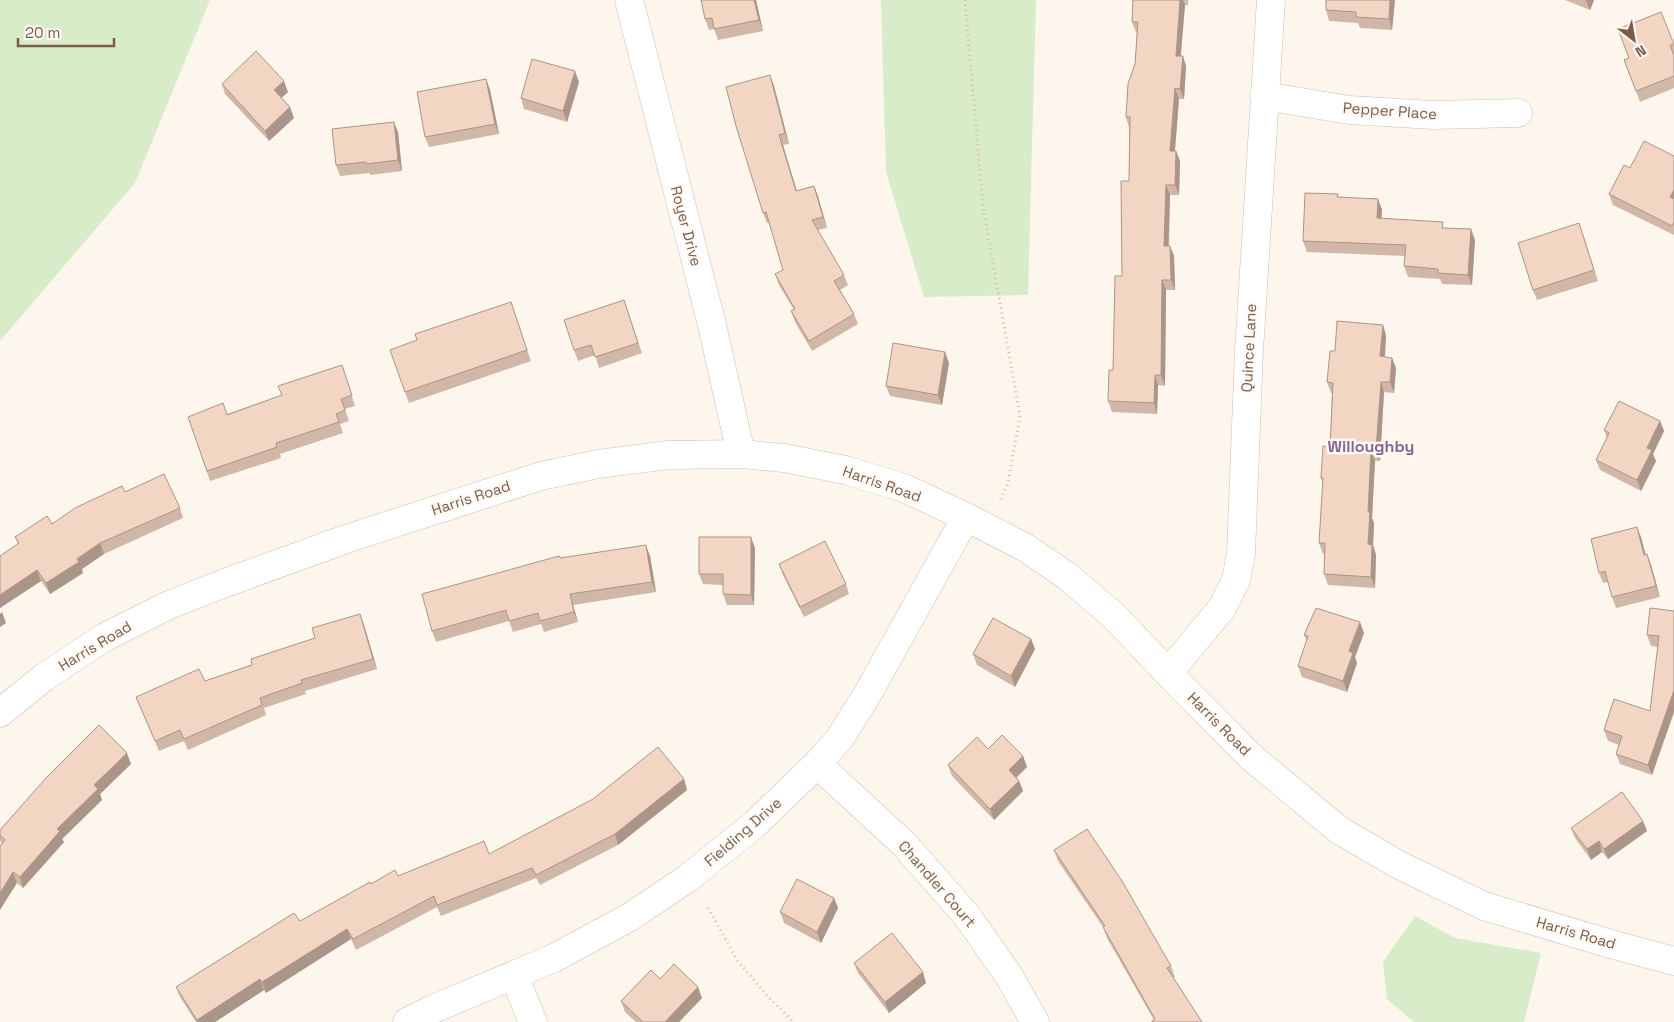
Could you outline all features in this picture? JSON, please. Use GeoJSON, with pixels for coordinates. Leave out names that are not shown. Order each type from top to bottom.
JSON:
{"type":"FeatureCollection","features":[{"type":"Feature","properties":{"kind":"street","name":"Royer Drive"},"geometry":{"type":"LineString","coordinates":[[629,0],[712,325],[741,454]]}},
{"type":"Feature","properties":{"kind":"street","name":"Quince Lane"},"geometry":{"type":"LineString","coordinates":[[1168,673],[1222,608],[1236,580],[1241,554],[1248,351],[1271,0]]}},
{"type":"Feature","properties":{"kind":"street","name":"Pepper Place"},"geometry":{"type":"LineString","coordinates":[[1264,96],[1349,110],[1433,115],[1518,113]]}},
{"type":"Feature","properties":{"kind":"street","name":"Harris Road"},"geometry":{"type":"LineString","coordinates":[[0,713],[43,678],[105,637],[169,605],[225,582],[349,538],[541,476],[598,464],[669,455],[741,454],[784,458],[845,470],[904,488],[1026,548],[1067,576],[1114,616],[1250,757],[1339,830],[1399,865],[1484,906],[1674,961]]}},
{"type":"Feature","properties":{"kind":"street","name":"Fielding Drive"},"geometry":{"type":"LineString","coordinates":[[407,1022],[554,958],[630,917],[688,878],[756,824],[817,764],[840,738],[976,522]]}},
{"type":"Feature","properties":{"kind":"street","name":"Chandler Court"},"geometry":{"type":"LineString","coordinates":[[817,764],[904,844],[967,916],[1009,976],[1034,1022]]}},
{"type":"Feature","properties":{"kind":"street"},"geometry":{"type":"LineString","coordinates":[[514,976],[532,1022]]}},
{"type":"Feature","properties":{"kind":"path"},"geometry":{"type":"LineString","coordinates":[[965,0],[983,207],[1020,416],[1008,484],[976,522]]}},
{"type":"Feature","properties":{"kind":"path"},"geometry":{"type":"LineString","coordinates":[[708,908],[737,960],[770,999],[794,1022]]}},
{"type":"Feature","properties":{"kind":"green space"},"geometry":{"type":"Polygon","coordinates":[[[0,0],[210,0],[135,183],[0,341],[0,0]]]}},
{"type":"Feature","properties":{"kind":"green space"},"geometry":{"type":"Polygon","coordinates":[[[881,0],[1036,0],[1028,295],[924,297],[886,172],[881,0]]]}},
{"type":"Feature","properties":{"kind":"green space"},"geometry":{"type":"Polygon","coordinates":[[[1415,916],[1455,938],[1541,953],[1524,1022],[1414,1022],[1387,999],[1383,962],[1415,916]]]}},
{"type":"Feature","properties":{"kind":"building"},"geometry":{"type":"Polygon","coordinates":[[[701,0],[754,0],[759,20],[714,29],[712,18],[705,19],[701,0]]]}},
{"type":"Feature","properties":{"kind":"building"},"geometry":{"type":"Polygon","coordinates":[[[1133,0],[1180,0],[1176,56],[1183,56],[1180,89],[1175,88],[1170,151],[1176,151],[1175,185],[1166,185],[1164,246],[1170,246],[1171,280],[1162,280],[1161,375],[1155,375],[1154,403],[1108,401],[1109,370],[1113,370],[1115,276],[1122,276],[1121,181],[1129,181],[1130,117],[1126,117],[1128,84],[1135,64],[1138,22],[1132,22],[1133,0]]]}},
{"type":"Feature","properties":{"kind":"building"},"geometry":{"type":"Polygon","coordinates":[[[1326,0],[1390,0],[1389,19],[1356,17],[1356,12],[1326,10],[1326,0]]]}},
{"type":"Feature","properties":{"kind":"building"},"geometry":{"type":"Polygon","coordinates":[[[1661,12],[1674,44],[1670,45],[1674,56],[1674,76],[1636,91],[1624,60],[1629,58],[1618,29],[1661,12]]]}},
{"type":"Feature","properties":{"kind":"building"},"geometry":{"type":"Polygon","coordinates":[[[256,51],[284,81],[274,90],[290,107],[265,131],[222,84],[256,51]]]}},
{"type":"Feature","properties":{"kind":"building"},"geometry":{"type":"Polygon","coordinates":[[[532,59],[575,71],[563,111],[521,98],[532,59]]]}},
{"type":"Feature","properties":{"kind":"building"},"geometry":{"type":"Polygon","coordinates":[[[770,75],[785,133],[779,135],[796,191],[814,186],[823,217],[812,220],[844,275],[834,281],[854,314],[809,341],[791,311],[795,309],[775,274],[783,270],[766,212],[763,213],[726,87],[770,75]]]}},
{"type":"Feature","properties":{"kind":"building"},"geometry":{"type":"Polygon","coordinates":[[[486,79],[495,124],[425,137],[417,92],[486,79]]]}},
{"type":"Feature","properties":{"kind":"building"},"geometry":{"type":"Polygon","coordinates":[[[394,122],[398,160],[336,165],[332,129],[394,122]]]}},
{"type":"Feature","properties":{"kind":"building"},"geometry":{"type":"Polygon","coordinates":[[[1644,141],[1674,156],[1674,190],[1670,197],[1674,199],[1674,222],[1672,226],[1609,194],[1624,165],[1630,168],[1644,141]]]}},
{"type":"Feature","properties":{"kind":"building"},"geometry":{"type":"Polygon","coordinates":[[[1305,193],[1338,194],[1337,197],[1378,199],[1377,218],[1443,222],[1442,228],[1471,229],[1468,275],[1438,273],[1438,269],[1404,266],[1406,245],[1303,241],[1305,193]]]}},
{"type":"Feature","properties":{"kind":"building"},"geometry":{"type":"Polygon","coordinates":[[[1579,223],[1594,270],[1533,290],[1518,243],[1579,223]]]}},
{"type":"Feature","properties":{"kind":"building"},"geometry":{"type":"Polygon","coordinates":[[[624,300],[638,343],[595,357],[591,345],[574,350],[564,320],[624,300]]]}},
{"type":"Feature","properties":{"kind":"building"},"geometry":{"type":"Polygon","coordinates":[[[511,302],[527,350],[405,392],[390,350],[417,340],[415,334],[511,302]]]}},
{"type":"Feature","properties":{"kind":"building"},"geometry":{"type":"Polygon","coordinates":[[[1337,321],[1383,325],[1380,356],[1392,358],[1390,382],[1381,382],[1376,450],[1371,450],[1368,544],[1372,545],[1371,577],[1324,574],[1325,543],[1319,543],[1323,446],[1330,447],[1333,383],[1327,382],[1330,351],[1335,351],[1337,321]]]}},
{"type":"Feature","properties":{"kind":"building"},"geometry":{"type":"Polygon","coordinates":[[[893,343],[945,352],[938,395],[886,386],[893,343]]]}},
{"type":"Feature","properties":{"kind":"building"},"geometry":{"type":"Polygon","coordinates":[[[342,365],[352,395],[341,399],[345,410],[336,414],[339,422],[276,443],[277,447],[207,471],[188,417],[223,403],[227,415],[282,395],[278,386],[342,365]]]}},
{"type":"Feature","properties":{"kind":"building"},"geometry":{"type":"Polygon","coordinates":[[[1619,401],[1660,421],[1647,448],[1652,450],[1637,480],[1596,460],[1609,433],[1604,430],[1619,401]]]}},
{"type":"Feature","properties":{"kind":"building"},"geometry":{"type":"Polygon","coordinates":[[[164,474],[180,508],[100,543],[77,559],[79,562],[46,583],[37,570],[0,595],[0,556],[19,543],[15,537],[47,516],[52,524],[75,508],[122,486],[125,492],[164,474]]]}},
{"type":"Feature","properties":{"kind":"building"},"geometry":{"type":"Polygon","coordinates":[[[1637,527],[1644,555],[1647,554],[1656,586],[1612,597],[1605,571],[1599,573],[1591,539],[1637,527]]]}},
{"type":"Feature","properties":{"kind":"building"},"geometry":{"type":"Polygon","coordinates":[[[699,537],[751,537],[751,595],[723,594],[723,574],[699,574],[699,537]]]}},
{"type":"Feature","properties":{"kind":"building"},"geometry":{"type":"Polygon","coordinates":[[[825,541],[846,584],[800,607],[779,564],[825,541]]]}},
{"type":"Feature","properties":{"kind":"building"},"geometry":{"type":"Polygon","coordinates":[[[646,545],[652,582],[570,594],[574,612],[540,621],[538,613],[509,621],[506,610],[432,631],[422,594],[559,556],[560,558],[646,545]]]}},
{"type":"Feature","properties":{"kind":"building"},"geometry":{"type":"Polygon","coordinates":[[[1316,608],[1360,622],[1349,651],[1353,653],[1343,681],[1298,666],[1308,636],[1304,635],[1316,608]]]}},
{"type":"Feature","properties":{"kind":"building"},"geometry":{"type":"Polygon","coordinates":[[[1650,608],[1674,611],[1674,690],[1648,765],[1616,754],[1622,736],[1604,730],[1614,699],[1650,711],[1659,636],[1647,635],[1650,608]]]}},
{"type":"Feature","properties":{"kind":"building"},"geometry":{"type":"Polygon","coordinates":[[[360,614],[373,659],[301,680],[302,683],[260,698],[262,705],[184,739],[180,730],[155,741],[136,697],[199,669],[205,681],[252,665],[251,659],[315,638],[312,628],[360,614]]]}},
{"type":"Feature","properties":{"kind":"building"},"geometry":{"type":"Polygon","coordinates":[[[993,618],[1031,639],[1011,676],[973,654],[993,618]]]}},
{"type":"Feature","properties":{"kind":"building"},"geometry":{"type":"Polygon","coordinates":[[[99,725],[127,753],[94,785],[98,789],[57,829],[60,831],[20,877],[13,872],[0,893],[0,846],[5,840],[0,835],[0,830],[46,778],[99,725]]]}},
{"type":"Feature","properties":{"kind":"building"},"geometry":{"type":"Polygon","coordinates":[[[1002,735],[1023,756],[1009,770],[1019,781],[990,809],[948,765],[977,737],[988,749],[1002,735]]]}},
{"type":"Feature","properties":{"kind":"building"},"geometry":{"type":"Polygon","coordinates":[[[658,747],[684,779],[615,834],[536,875],[532,868],[437,905],[434,896],[353,939],[347,929],[262,982],[260,979],[197,1020],[176,987],[294,913],[300,921],[395,870],[398,876],[484,841],[489,854],[593,799],[658,747]]]}},
{"type":"Feature","properties":{"kind":"building"},"geometry":{"type":"Polygon","coordinates":[[[1622,792],[1643,821],[1604,849],[1599,841],[1587,849],[1571,828],[1622,792]]]}},
{"type":"Feature","properties":{"kind":"building"},"geometry":{"type":"Polygon","coordinates":[[[1087,829],[1122,881],[1171,966],[1167,968],[1202,1022],[1152,1022],[1155,1019],[1103,927],[1105,926],[1054,850],[1087,829]]]}},
{"type":"Feature","properties":{"kind":"building"},"geometry":{"type":"Polygon","coordinates":[[[797,879],[834,898],[817,932],[780,912],[797,879]]]}},
{"type":"Feature","properties":{"kind":"building"},"geometry":{"type":"Polygon","coordinates":[[[892,933],[923,972],[885,1002],[854,963],[892,933]]]}},
{"type":"Feature","properties":{"kind":"building"},"geometry":{"type":"Polygon","coordinates":[[[674,964],[698,987],[665,1022],[643,1022],[621,1001],[651,970],[660,979],[674,964]]]}},
{"type":"Feature","properties":{"kind":"district","name":"Willoughby"},"geometry":{"type":"Point","coordinates":[1371,446]}}]}
